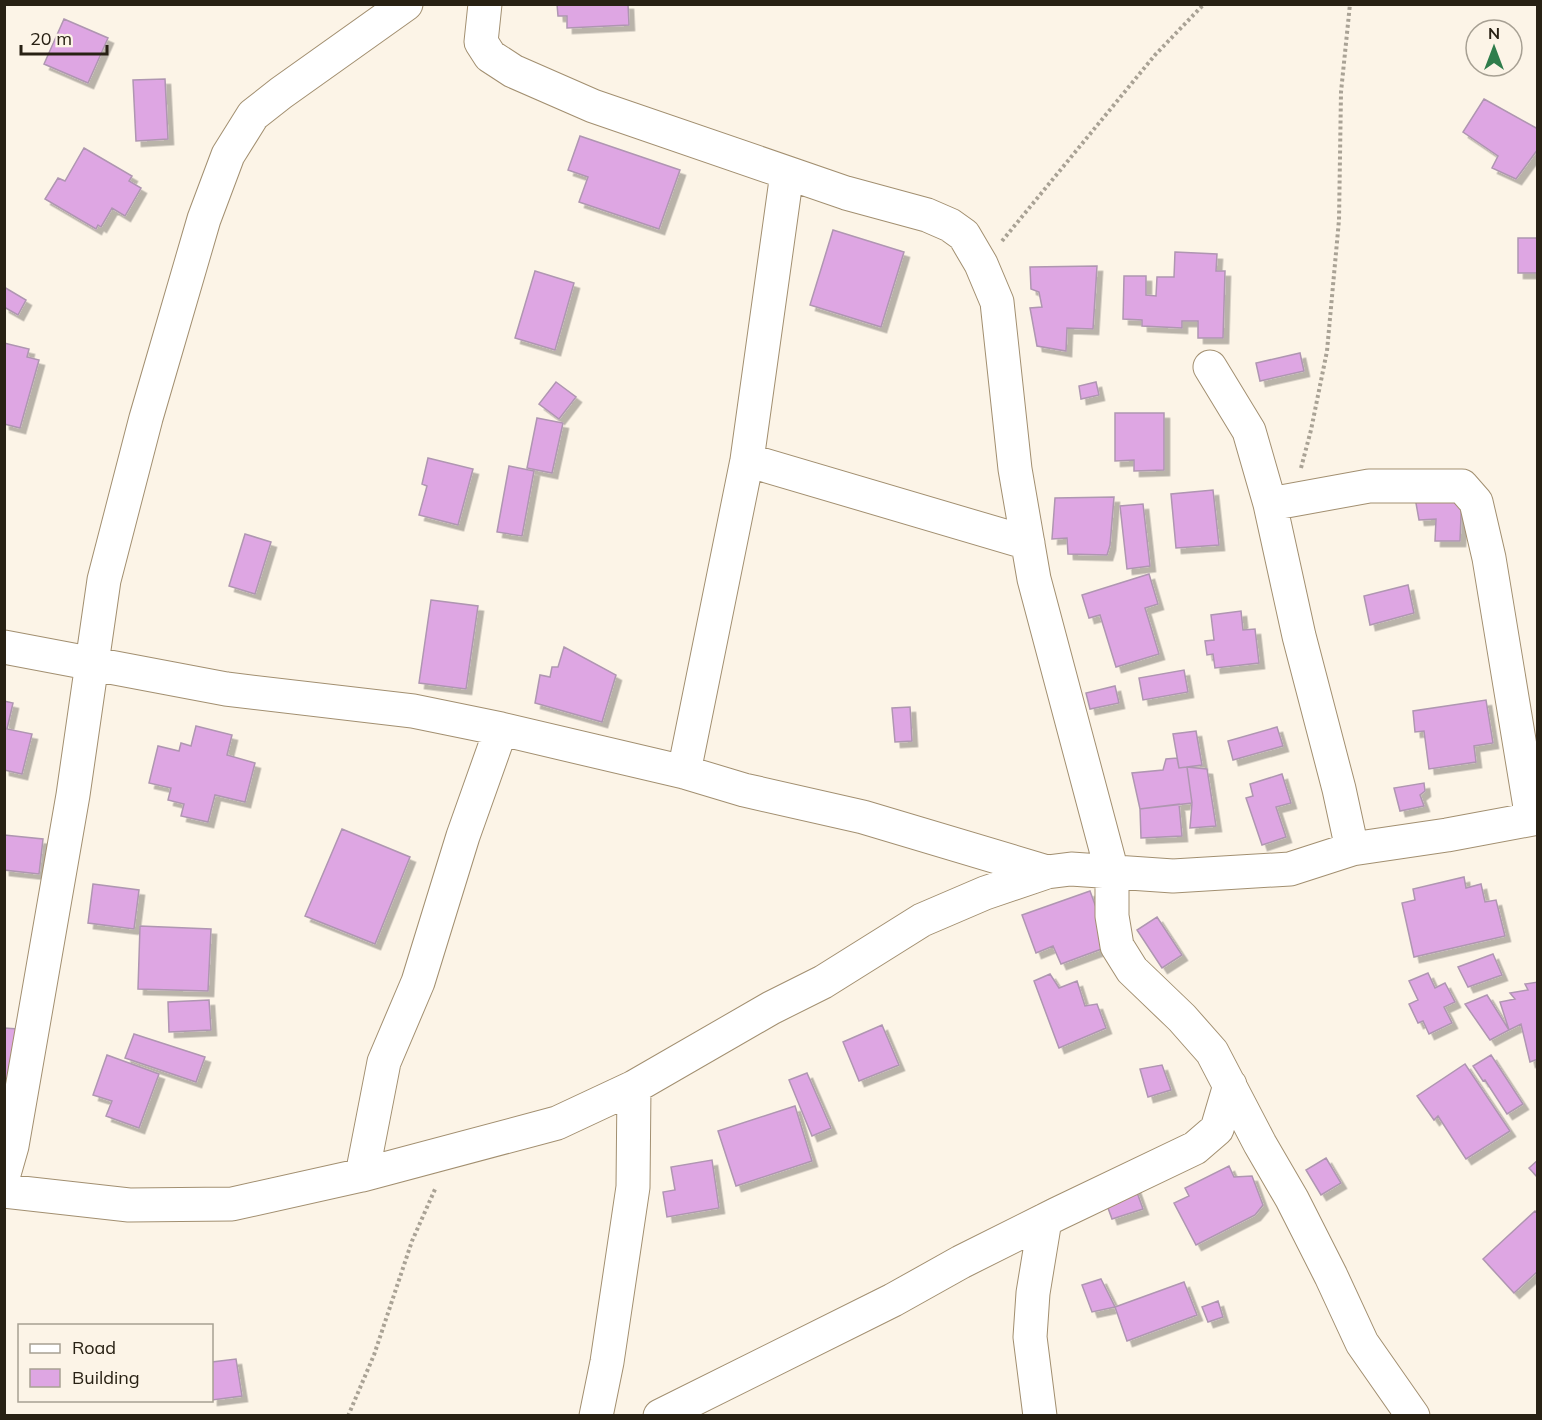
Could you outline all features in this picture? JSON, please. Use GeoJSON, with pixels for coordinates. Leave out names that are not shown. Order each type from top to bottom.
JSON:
{"type":"FeatureCollection","features":[{"type":"Feature","properties":{"kind":"street"},"geometry":{"type":"LineString","coordinates":[[4,1174],[12,1146],[73,795],[104,580],[146,418],[204,219],[228,155],[253,115],[406,4]]}},
{"type":"Feature","properties":{"kind":"street"},"geometry":{"type":"LineString","coordinates":[[485,4],[481,42],[490,56],[513,71],[593,106],[846,193],[927,215],[951,225],[964,235],[981,264],[997,302],[1015,469],[1034,579],[1112,872],[1112,916],[1117,946],[1132,970],[1182,1018],[1212,1052],[1331,1276],[1362,1343],[1413,1416]]}},
{"type":"Feature","properties":{"kind":"street"},"geometry":{"type":"LineString","coordinates":[[684,772],[747,460],[787,173]]}},
{"type":"Feature","properties":{"kind":"street"},"geometry":{"type":"LineString","coordinates":[[1210,367],[1249,431],[1281,502],[1299,636],[1339,789],[1352,849]]}},
{"type":"Feature","properties":{"kind":"street"},"geometry":{"type":"LineString","coordinates":[[747,460],[1028,543]]}},
{"type":"Feature","properties":{"kind":"street"},"geometry":{"type":"LineString","coordinates":[[4,1191],[129,1205],[232,1204],[362,1175],[557,1123],[634,1087],[771,1008],[823,982],[922,920],[985,893],[1047,872],[1071,869],[1173,876],[1290,869],[1352,849],[1447,835],[1535,818],[1489,558],[1476,502],[1462,486],[1369,486],[1281,502]]}},
{"type":"Feature","properties":{"kind":"street"},"geometry":{"type":"LineString","coordinates":[[4,647],[226,689],[413,711],[501,729],[863,817],[1047,872]]}},
{"type":"Feature","properties":{"kind":"street"},"geometry":{"type":"LineString","coordinates":[[362,1175],[384,1062],[418,982],[463,836],[501,729]]}},
{"type":"Feature","properties":{"kind":"street"},"geometry":{"type":"LineString","coordinates":[[660,1416],[893,1300],[961,1262],[1195,1148],[1217,1129],[1230,1085]]}},
{"type":"Feature","properties":{"kind":"street"},"geometry":{"type":"LineString","coordinates":[[596,1416],[608,1362],[633,1187],[634,1087]]}},
{"type":"Feature","properties":{"kind":"street"},"geometry":{"type":"LineString","coordinates":[[1040,1416],[1030,1337],[1033,1293],[1045,1220]]}},
{"type":"Feature","properties":{"kind":"path"},"geometry":{"type":"LineString","coordinates":[[981,264],[1155,55],[1204,4]]}},
{"type":"Feature","properties":{"kind":"path"},"geometry":{"type":"LineString","coordinates":[[1281,502],[1311,430],[1327,351],[1339,220],[1341,92],[1350,4]]}},
{"type":"Feature","properties":{"kind":"path"},"geometry":{"type":"LineString","coordinates":[[348,1416],[374,1355],[412,1241],[430,1199],[456,1149]]}},
{"type":"Feature","properties":{"kind":"building"},"geometry":{"type":"Polygon","coordinates":[[[557,4],[628,4],[629,25],[567,28],[567,16],[558,16],[557,4]]]}},
{"type":"Feature","properties":{"kind":"building"},"geometry":{"type":"Polygon","coordinates":[[[64,19],[108,38],[88,83],[44,64],[64,19]]]}},
{"type":"Feature","properties":{"kind":"building"},"geometry":{"type":"Polygon","coordinates":[[[165,79],[168,139],[136,141],[133,80],[165,79]]]}},
{"type":"Feature","properties":{"kind":"building"},"geometry":{"type":"Polygon","coordinates":[[[1484,99],[1538,129],[1538,149],[1516,179],[1492,168],[1498,156],[1463,132],[1484,99]]]}},
{"type":"Feature","properties":{"kind":"building"},"geometry":{"type":"Polygon","coordinates":[[[580,136],[680,170],[659,229],[579,202],[588,177],[568,170],[580,136]]]}},
{"type":"Feature","properties":{"kind":"building"},"geometry":{"type":"Polygon","coordinates":[[[84,148],[132,176],[129,181],[141,188],[125,216],[112,208],[101,227],[98,225],[96,229],[45,199],[58,178],[65,181],[84,148]]]}},
{"type":"Feature","properties":{"kind":"building"},"geometry":{"type":"Polygon","coordinates":[[[833,230],[904,252],[881,327],[810,305],[833,230]]]}},
{"type":"Feature","properties":{"kind":"building"},"geometry":{"type":"Polygon","coordinates":[[[1518,238],[1538,238],[1538,273],[1518,273],[1518,238]]]}},
{"type":"Feature","properties":{"kind":"building"},"geometry":{"type":"Polygon","coordinates":[[[1175,252],[1217,254],[1216,271],[1225,271],[1223,338],[1198,338],[1198,321],[1182,321],[1182,328],[1142,326],[1142,320],[1123,319],[1124,276],[1146,276],[1146,295],[1156,296],[1157,277],[1174,277],[1175,252]]]}},
{"type":"Feature","properties":{"kind":"building"},"geometry":{"type":"Polygon","coordinates":[[[1097,266],[1093,329],[1067,328],[1066,351],[1037,346],[1030,308],[1042,307],[1039,292],[1031,289],[1030,267],[1097,266]]]}},
{"type":"Feature","properties":{"kind":"building"},"geometry":{"type":"Polygon","coordinates":[[[535,271],[574,283],[555,350],[515,338],[535,271]]]}},
{"type":"Feature","properties":{"kind":"building"},"geometry":{"type":"Polygon","coordinates":[[[4,287],[26,300],[18,315],[4,307],[4,287]]]}},
{"type":"Feature","properties":{"kind":"building"},"geometry":{"type":"Polygon","coordinates":[[[4,343],[29,349],[27,357],[39,360],[20,428],[4,424],[4,343]]]}},
{"type":"Feature","properties":{"kind":"building"},"geometry":{"type":"Polygon","coordinates":[[[1300,353],[1304,371],[1260,381],[1256,363],[1300,353]]]}},
{"type":"Feature","properties":{"kind":"building"},"geometry":{"type":"Polygon","coordinates":[[[556,382],[576,397],[559,419],[539,404],[556,382]]]}},
{"type":"Feature","properties":{"kind":"building"},"geometry":{"type":"Polygon","coordinates":[[[1096,382],[1099,395],[1081,399],[1079,386],[1096,382]]]}},
{"type":"Feature","properties":{"kind":"building"},"geometry":{"type":"Polygon","coordinates":[[[1115,413],[1164,413],[1164,470],[1134,471],[1134,460],[1115,461],[1115,413]]]}},
{"type":"Feature","properties":{"kind":"building"},"geometry":{"type":"Polygon","coordinates":[[[537,418],[563,423],[552,473],[527,468],[537,418]]]}},
{"type":"Feature","properties":{"kind":"building"},"geometry":{"type":"Polygon","coordinates":[[[428,458],[473,469],[458,525],[419,515],[427,486],[422,484],[428,458]]]}},
{"type":"Feature","properties":{"kind":"building"},"geometry":{"type":"Polygon","coordinates":[[[509,466],[534,471],[522,536],[497,532],[509,466]]]}},
{"type":"Feature","properties":{"kind":"building"},"geometry":{"type":"Polygon","coordinates":[[[1213,490],[1219,545],[1176,548],[1171,494],[1213,490]]]}},
{"type":"Feature","properties":{"kind":"building"},"geometry":{"type":"Polygon","coordinates":[[[1462,490],[1460,541],[1435,541],[1436,519],[1419,520],[1414,492],[1462,490]]]}},
{"type":"Feature","properties":{"kind":"building"},"geometry":{"type":"Polygon","coordinates":[[[1114,497],[1107,555],[1068,554],[1067,538],[1052,539],[1055,498],[1114,497]]]}},
{"type":"Feature","properties":{"kind":"building"},"geometry":{"type":"Polygon","coordinates":[[[1143,504],[1150,566],[1127,569],[1120,506],[1143,504]]]}},
{"type":"Feature","properties":{"kind":"building"},"geometry":{"type":"Polygon","coordinates":[[[245,534],[271,542],[255,594],[229,586],[245,534]]]}},
{"type":"Feature","properties":{"kind":"building"},"geometry":{"type":"Polygon","coordinates":[[[1149,574],[1158,604],[1145,608],[1159,654],[1116,667],[1100,615],[1089,618],[1082,595],[1149,574]]]}},
{"type":"Feature","properties":{"kind":"building"},"geometry":{"type":"Polygon","coordinates":[[[1408,585],[1414,613],[1370,625],[1364,596],[1408,585]]]}},
{"type":"Feature","properties":{"kind":"building"},"geometry":{"type":"Polygon","coordinates":[[[431,600],[478,606],[466,689],[419,683],[431,600]]]}},
{"type":"Feature","properties":{"kind":"building"},"geometry":{"type":"Polygon","coordinates":[[[1241,611],[1243,630],[1255,629],[1259,663],[1215,668],[1213,654],[1207,655],[1205,641],[1214,640],[1211,615],[1241,611]]]}},
{"type":"Feature","properties":{"kind":"building"},"geometry":{"type":"Polygon","coordinates":[[[564,647],[616,675],[602,722],[535,703],[540,675],[550,677],[552,667],[558,667],[564,647]]]}},
{"type":"Feature","properties":{"kind":"building"},"geometry":{"type":"Polygon","coordinates":[[[1184,670],[1188,692],[1143,700],[1139,678],[1184,670]]]}},
{"type":"Feature","properties":{"kind":"building"},"geometry":{"type":"Polygon","coordinates":[[[1115,686],[1119,703],[1090,709],[1086,693],[1115,686]]]}},
{"type":"Feature","properties":{"kind":"building"},"geometry":{"type":"Polygon","coordinates":[[[1486,700],[1493,743],[1474,746],[1476,762],[1429,769],[1424,731],[1415,732],[1413,711],[1486,700]]]}},
{"type":"Feature","properties":{"kind":"building"},"geometry":{"type":"Polygon","coordinates":[[[4,701],[13,703],[7,729],[32,734],[22,774],[4,770],[4,701]]]}},
{"type":"Feature","properties":{"kind":"building"},"geometry":{"type":"Polygon","coordinates":[[[910,707],[912,741],[895,742],[892,708],[910,707]]]}},
{"type":"Feature","properties":{"kind":"building"},"geometry":{"type":"Polygon","coordinates":[[[196,726],[232,735],[227,755],[255,763],[245,802],[215,795],[208,822],[181,816],[184,804],[168,800],[171,788],[149,783],[158,746],[179,751],[181,743],[191,746],[196,726]]]}},
{"type":"Feature","properties":{"kind":"building"},"geometry":{"type":"Polygon","coordinates":[[[1277,727],[1283,746],[1233,760],[1228,741],[1277,727]]]}},
{"type":"Feature","properties":{"kind":"building"},"geometry":{"type":"Polygon","coordinates":[[[1196,731],[1202,765],[1179,768],[1173,734],[1196,731]]]}},
{"type":"Feature","properties":{"kind":"building"},"geometry":{"type":"Polygon","coordinates":[[[1177,758],[1179,768],[1187,767],[1192,803],[1140,809],[1132,773],[1163,770],[1166,759],[1177,758]]]}},
{"type":"Feature","properties":{"kind":"building"},"geometry":{"type":"Polygon","coordinates":[[[1187,767],[1207,769],[1216,826],[1190,828],[1192,803],[1187,767]]]}},
{"type":"Feature","properties":{"kind":"building"},"geometry":{"type":"Polygon","coordinates":[[[1282,774],[1291,803],[1276,807],[1286,837],[1262,845],[1246,798],[1253,796],[1250,784],[1282,774]]]}},
{"type":"Feature","properties":{"kind":"building"},"geometry":{"type":"Polygon","coordinates":[[[1424,783],[1425,791],[1420,795],[1424,806],[1400,811],[1394,788],[1424,783]]]}},
{"type":"Feature","properties":{"kind":"building"},"geometry":{"type":"Polygon","coordinates":[[[1179,804],[1182,836],[1141,838],[1140,809],[1179,804]]]}},
{"type":"Feature","properties":{"kind":"building"},"geometry":{"type":"Polygon","coordinates":[[[342,829],[410,857],[375,944],[305,916],[342,829]]]}},
{"type":"Feature","properties":{"kind":"building"},"geometry":{"type":"Polygon","coordinates":[[[4,835],[43,839],[39,874],[4,870],[4,835]]]}},
{"type":"Feature","properties":{"kind":"building"},"geometry":{"type":"Polygon","coordinates":[[[1464,877],[1466,888],[1481,884],[1485,902],[1496,900],[1505,936],[1414,957],[1402,903],[1415,900],[1413,889],[1464,877]]]}},
{"type":"Feature","properties":{"kind":"building"},"geometry":{"type":"Polygon","coordinates":[[[93,884],[139,890],[134,929],[88,923],[93,884]]]}},
{"type":"Feature","properties":{"kind":"building"},"geometry":{"type":"Polygon","coordinates":[[[1090,891],[1101,921],[1115,944],[1061,964],[1053,946],[1036,953],[1022,915],[1090,891]]]}},
{"type":"Feature","properties":{"kind":"building"},"geometry":{"type":"Polygon","coordinates":[[[1157,917],[1182,955],[1162,968],[1137,930],[1157,917]]]}},
{"type":"Feature","properties":{"kind":"building"},"geometry":{"type":"Polygon","coordinates":[[[140,926],[211,929],[208,991],[138,989],[140,926]]]}},
{"type":"Feature","properties":{"kind":"building"},"geometry":{"type":"Polygon","coordinates":[[[1493,954],[1502,975],[1468,987],[1458,967],[1493,954]]]}},
{"type":"Feature","properties":{"kind":"building"},"geometry":{"type":"Polygon","coordinates":[[[1428,973],[1435,988],[1445,983],[1455,1002],[1444,1007],[1452,1023],[1429,1034],[1423,1021],[1418,1023],[1409,1004],[1418,1000],[1409,981],[1428,973]]]}},
{"type":"Feature","properties":{"kind":"building"},"geometry":{"type":"Polygon","coordinates":[[[1050,974],[1059,988],[1077,981],[1085,1006],[1097,1004],[1106,1028],[1059,1048],[1034,981],[1050,974]]]}},
{"type":"Feature","properties":{"kind":"building"},"geometry":{"type":"Polygon","coordinates":[[[1538,982],[1538,1059],[1530,1062],[1521,1024],[1509,1030],[1500,1002],[1515,999],[1510,993],[1528,990],[1525,984],[1538,982]]]}},
{"type":"Feature","properties":{"kind":"building"},"geometry":{"type":"Polygon","coordinates":[[[1487,995],[1509,1030],[1490,1040],[1465,1004],[1487,995]]]}},
{"type":"Feature","properties":{"kind":"building"},"geometry":{"type":"Polygon","coordinates":[[[209,1000],[211,1030],[169,1032],[168,1002],[209,1000]]]}},
{"type":"Feature","properties":{"kind":"building"},"geometry":{"type":"Polygon","coordinates":[[[882,1025],[899,1065],[859,1081],[843,1042],[882,1025]]]}},
{"type":"Feature","properties":{"kind":"building"},"geometry":{"type":"Polygon","coordinates":[[[4,1028],[18,1029],[15,1091],[4,1090],[4,1028]]]}},
{"type":"Feature","properties":{"kind":"building"},"geometry":{"type":"Polygon","coordinates":[[[134,1034],[205,1057],[196,1082],[125,1058],[134,1034]]]}},
{"type":"Feature","properties":{"kind":"building"},"geometry":{"type":"Polygon","coordinates":[[[107,1055],[159,1074],[139,1128],[106,1116],[112,1101],[93,1095],[107,1055]]]}},
{"type":"Feature","properties":{"kind":"building"},"geometry":{"type":"Polygon","coordinates":[[[1491,1055],[1523,1104],[1507,1114],[1473,1066],[1491,1055]]]}},
{"type":"Feature","properties":{"kind":"building"},"geometry":{"type":"Polygon","coordinates":[[[1465,1064],[1510,1131],[1466,1159],[1438,1116],[1434,1120],[1417,1096],[1465,1064]]]}},
{"type":"Feature","properties":{"kind":"building"},"geometry":{"type":"Polygon","coordinates":[[[1162,1065],[1171,1090],[1148,1097],[1140,1069],[1162,1065]]]}},
{"type":"Feature","properties":{"kind":"building"},"geometry":{"type":"Polygon","coordinates":[[[807,1073],[831,1128],[812,1136],[789,1080],[807,1073]]]}},
{"type":"Feature","properties":{"kind":"building"},"geometry":{"type":"Polygon","coordinates":[[[795,1106],[812,1161],[736,1186],[718,1131],[795,1106]]]}},
{"type":"Feature","properties":{"kind":"building"},"geometry":{"type":"Polygon","coordinates":[[[1326,1158],[1341,1183],[1321,1195],[1306,1170],[1326,1158]]]}},
{"type":"Feature","properties":{"kind":"building"},"geometry":{"type":"Polygon","coordinates":[[[712,1160],[719,1208],[667,1217],[663,1192],[675,1190],[671,1167],[712,1160]]]}},
{"type":"Feature","properties":{"kind":"building"},"geometry":{"type":"Polygon","coordinates":[[[1538,1160],[1538,1178],[1529,1168],[1538,1160]]]}},
{"type":"Feature","properties":{"kind":"building"},"geometry":{"type":"Polygon","coordinates":[[[1229,1166],[1234,1177],[1252,1176],[1263,1205],[1255,1215],[1196,1245],[1174,1203],[1189,1196],[1185,1188],[1229,1166]]]}},
{"type":"Feature","properties":{"kind":"building"},"geometry":{"type":"Polygon","coordinates":[[[1135,1187],[1143,1209],[1112,1219],[1104,1197],[1135,1187]]]}},
{"type":"Feature","properties":{"kind":"building"},"geometry":{"type":"Polygon","coordinates":[[[1535,1211],[1538,1214],[1538,1271],[1514,1293],[1483,1259],[1535,1211]]]}},
{"type":"Feature","properties":{"kind":"building"},"geometry":{"type":"Polygon","coordinates":[[[1101,1279],[1115,1307],[1092,1312],[1082,1285],[1101,1279]]]}},
{"type":"Feature","properties":{"kind":"building"},"geometry":{"type":"Polygon","coordinates":[[[1184,1282],[1197,1315],[1127,1341],[1115,1307],[1184,1282]]]}},
{"type":"Feature","properties":{"kind":"building"},"geometry":{"type":"Polygon","coordinates":[[[1218,1301],[1223,1317],[1208,1322],[1202,1307],[1218,1301]]]}},
{"type":"Feature","properties":{"kind":"building"},"geometry":{"type":"Polygon","coordinates":[[[236,1359],[242,1396],[213,1400],[213,1362],[236,1359]]]}}]}
